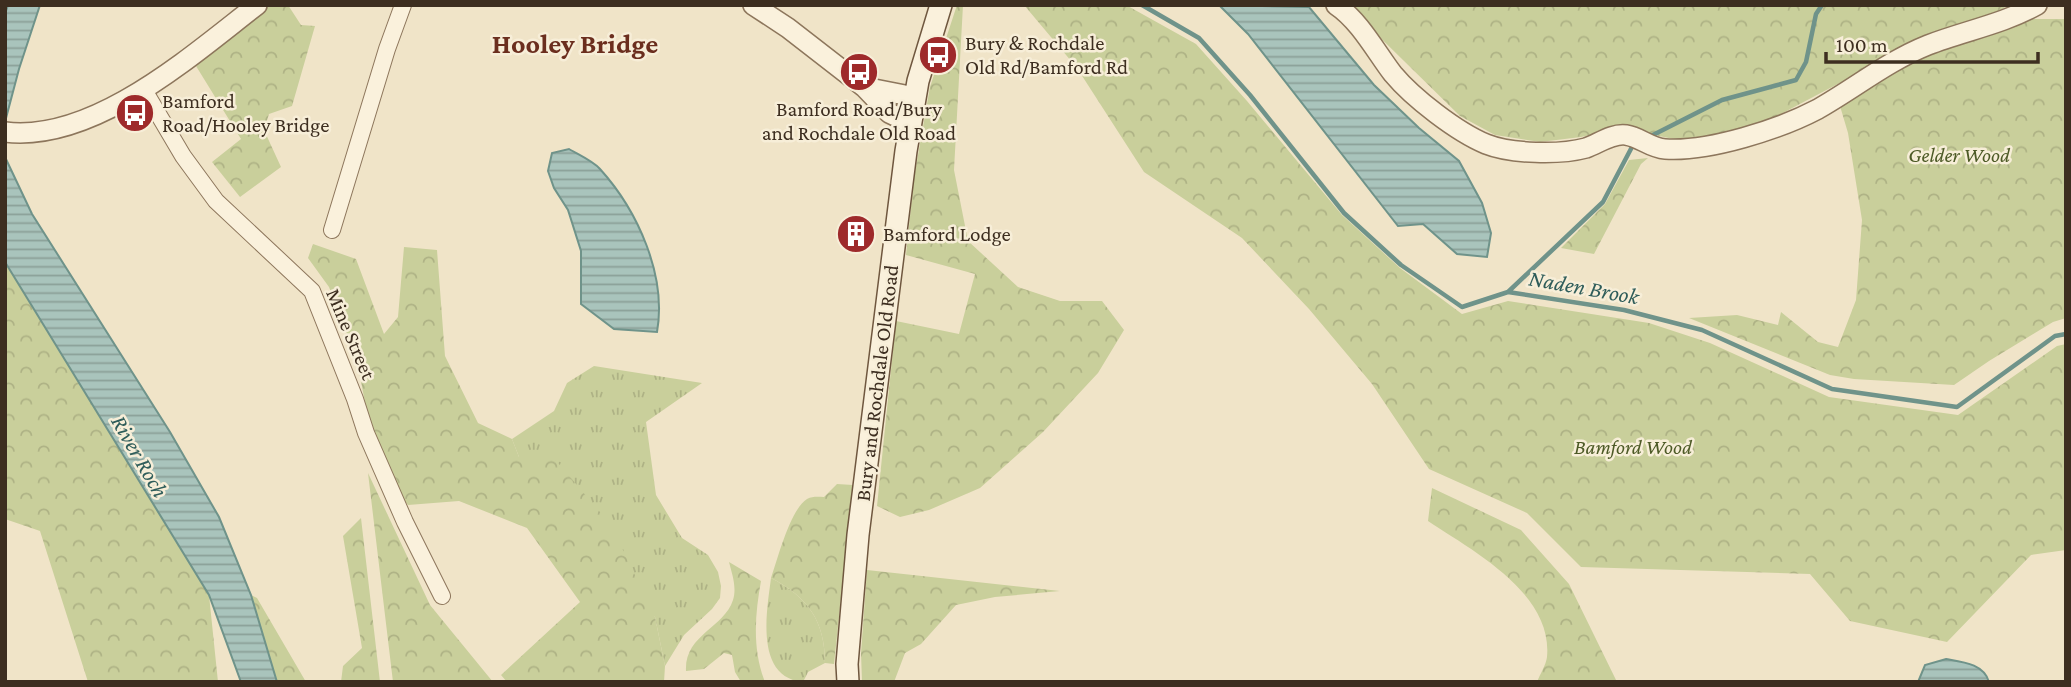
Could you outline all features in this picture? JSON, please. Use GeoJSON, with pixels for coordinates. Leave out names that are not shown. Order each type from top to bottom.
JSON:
{"type":"FeatureCollection","features":[{"type":"Feature","properties":{"kind":"main road","name":"Bury and Rochdale Old Road"},"geometry":{"type":"LineString","coordinates":[[848,682],[847,664],[858,535],[911,123],[915,97],[940,5]]}},
{"type":"Feature","properties":{"kind":"street"},"geometry":{"type":"LineString","coordinates":[[9,132],[39,132],[76,122],[144,90],[257,5]]}},
{"type":"Feature","properties":{"kind":"street"},"geometry":{"type":"LineString","coordinates":[[332,230],[390,39],[403,5]]}},
{"type":"Feature","properties":{"kind":"street"},"geometry":{"type":"LineString","coordinates":[[753,5],[788,28],[864,87],[889,113],[911,123]]}},
{"type":"Feature","properties":{"kind":"street"},"geometry":{"type":"LineString","coordinates":[[1336,5],[1347,14],[1396,77],[1446,121],[1487,144],[1511,150],[1553,152],[1585,148],[1602,140],[1625,135],[1650,146],[1666,149],[1692,147],[1761,132],[1816,109],[1891,62],[1928,45],[2018,16],[2037,5]]}},
{"type":"Feature","properties":{"kind":"street"},"geometry":{"type":"LineString","coordinates":[[864,87],[915,97]]}},
{"type":"Feature","properties":{"kind":"street","name":"Mine Street"},"geometry":{"type":"LineString","coordinates":[[144,90],[183,156],[216,201],[312,291],[366,433],[405,522],[442,596]]}},
{"type":"Feature","properties":{"kind":"green space"},"geometry":{"type":"Polygon","coordinates":[[[270,5],[288,5],[301,25],[315,26],[292,106],[269,114],[264,130],[281,167],[240,197],[212,162],[241,139],[196,66],[270,5]]]}},
{"type":"Feature","properties":{"kind":"green space"},"geometry":{"type":"Polygon","coordinates":[[[957,5],[963,5],[954,170],[968,241],[1018,287],[1060,301],[1102,301],[1124,330],[1098,373],[1043,432],[980,488],[929,510],[900,517],[877,506],[896,321],[959,334],[975,274],[906,255],[914,178],[930,87],[957,5]]]}},
{"type":"Feature","properties":{"kind":"green space","name":"Bamford Wood"},"geometry":{"type":"Polygon","coordinates":[[[1024,5],[1126,5],[1196,44],[1342,215],[1400,268],[1462,314],[1508,301],[1649,323],[1710,343],[1829,397],[1958,415],[2057,346],[2066,344],[2066,550],[2031,555],[1947,642],[1850,621],[1810,574],[1581,567],[1527,513],[1429,469],[1372,384],[1309,309],[1242,238],[1144,172],[1077,68],[1024,5]]]}},
{"type":"Feature","properties":{"kind":"green space"},"geometry":{"type":"Polygon","coordinates":[[[1347,5],[2008,5],[1989,18],[1942,29],[1758,126],[1683,141],[1621,128],[1540,142],[1495,135],[1460,116],[1347,5]]]}},
{"type":"Feature","properties":{"kind":"green space","name":"Gelder Wood"},"geometry":{"type":"Polygon","coordinates":[[[2022,19],[2066,19],[2066,318],[2053,322],[1954,385],[1830,375],[1689,318],[1737,315],[1778,325],[1781,312],[1818,342],[1838,347],[1856,300],[1862,220],[1848,133],[1840,106],[1915,57],[2022,19]]]}},
{"type":"Feature","properties":{"kind":"green space"},"geometry":{"type":"Polygon","coordinates":[[[1648,158],[1641,164],[1594,254],[1561,248],[1605,204],[1629,160],[1648,158]]]}},
{"type":"Feature","properties":{"kind":"green space"},"geometry":{"type":"Polygon","coordinates":[[[313,244],[356,259],[384,334],[398,317],[404,247],[437,250],[445,356],[478,423],[512,439],[519,457],[553,457],[611,525],[655,617],[665,666],[664,682],[507,682],[501,675],[580,602],[527,528],[459,501],[408,505],[399,495],[369,424],[357,360],[329,287],[308,258],[313,244]]]}},
{"type":"Feature","properties":{"kind":"green space"},"geometry":{"type":"Polygon","coordinates":[[[5,262],[209,595],[218,682],[88,682],[40,531],[5,519],[5,262]]]}},
{"type":"Feature","properties":{"kind":"green space"},"geometry":{"type":"Polygon","coordinates":[[[594,366],[702,383],[646,422],[656,495],[682,538],[708,555],[718,572],[721,586],[720,598],[684,635],[665,666],[655,617],[519,457],[512,439],[554,411],[567,383],[594,366]]]}},
{"type":"Feature","properties":{"kind":"green space"},"geometry":{"type":"Polygon","coordinates":[[[368,473],[430,605],[493,682],[393,682],[368,473]]]}},
{"type":"Feature","properties":{"kind":"green space"},"geometry":{"type":"Polygon","coordinates":[[[837,484],[853,485],[834,664],[825,663],[822,635],[812,612],[795,593],[771,578],[795,513],[807,499],[824,497],[837,484]]]}},
{"type":"Feature","properties":{"kind":"green space"},"geometry":{"type":"Polygon","coordinates":[[[1432,488],[1521,530],[1569,584],[1617,682],[1537,682],[1547,657],[1545,634],[1537,613],[1507,576],[1428,521],[1432,488]]]}},
{"type":"Feature","properties":{"kind":"green space"},"geometry":{"type":"Polygon","coordinates":[[[361,518],[380,682],[341,682],[343,666],[362,648],[343,536],[361,518]]]}},
{"type":"Feature","properties":{"kind":"green space"},"geometry":{"type":"Polygon","coordinates":[[[729,562],[761,581],[756,632],[758,657],[765,682],[741,682],[735,672],[732,655],[724,653],[704,669],[686,671],[691,649],[722,618],[733,600],[734,585],[729,562]]]}},
{"type":"Feature","properties":{"kind":"green space"},"geometry":{"type":"Polygon","coordinates":[[[867,570],[1060,591],[995,597],[956,605],[921,644],[905,653],[894,682],[862,682],[861,653],[867,570]]]}},
{"type":"Feature","properties":{"kind":"green space"},"geometry":{"type":"Polygon","coordinates":[[[771,578],[804,602],[818,623],[822,635],[825,663],[808,672],[803,682],[787,677],[777,668],[770,655],[766,624],[771,578]]]}},
{"type":"Feature","properties":{"kind":"green space"},"geometry":{"type":"Polygon","coordinates":[[[251,595],[257,598],[306,682],[277,682],[251,595]]]}},
{"type":"Feature","properties":{"kind":"water"},"geometry":{"type":"Polygon","coordinates":[[[8,5],[40,5],[5,122],[5,14],[8,5]]]}},
{"type":"Feature","properties":{"kind":"water"},"geometry":{"type":"Polygon","coordinates":[[[1219,5],[1309,7],[1374,85],[1459,161],[1482,203],[1491,233],[1487,257],[1457,254],[1423,224],[1398,226],[1248,34],[1219,5]]]}},
{"type":"Feature","properties":{"kind":"water"},"geometry":{"type":"Polygon","coordinates":[[[569,149],[600,169],[614,186],[637,224],[646,245],[658,289],[657,332],[614,329],[581,304],[581,251],[568,210],[554,188],[548,171],[552,153],[569,149]]]}},
{"type":"Feature","properties":{"kind":"water","name":"River Roch"},"geometry":{"type":"Polygon","coordinates":[[[5,157],[32,214],[170,432],[219,517],[251,595],[277,682],[241,682],[209,595],[5,262],[5,157]]]}},
{"type":"Feature","properties":{"kind":"water"},"geometry":{"type":"Polygon","coordinates":[[[1946,659],[1978,668],[1989,682],[1918,682],[1925,665],[1946,659]]]}},
{"type":"Feature","properties":{"kind":"waterway","name":"Naden Brook"},"geometry":{"type":"LineString","coordinates":[[1142,5],[1199,38],[1250,95],[1344,213],[1401,265],[1462,307],[1508,292],[1624,310],[1702,330],[1832,389],[1957,407],[2055,336],[2066,334]]}},
{"type":"Feature","properties":{"kind":"waterway"},"geometry":{"type":"LineString","coordinates":[[1647,138],[1722,100],[1796,80],[1806,62],[1816,14],[1822,5]]}},
{"type":"Feature","properties":{"kind":"waterway"},"geometry":{"type":"LineString","coordinates":[[1508,292],[1603,202],[1633,145]]}},
{"type":"Feature","properties":{"kind":"place","name":"Bury & Rochdale Old Rd/Bamford Rd"},"geometry":{"type":"Point","coordinates":[938,55]}},
{"type":"Feature","properties":{"kind":"place","name":"Bamford Road/Bury and Rochdale Old Road"},"geometry":{"type":"Point","coordinates":[859,72]}},
{"type":"Feature","properties":{"kind":"place","name":"Bamford Road/Hooley Bridge"},"geometry":{"type":"Point","coordinates":[135,113]}},
{"type":"Feature","properties":{"kind":"place","name":"Bamford Lodge"},"geometry":{"type":"Point","coordinates":[856,234]}},
{"type":"Feature","properties":{"kind":"district","name":"Hooley Bridge"},"geometry":{"type":"Point","coordinates":[575,43]}}]}
